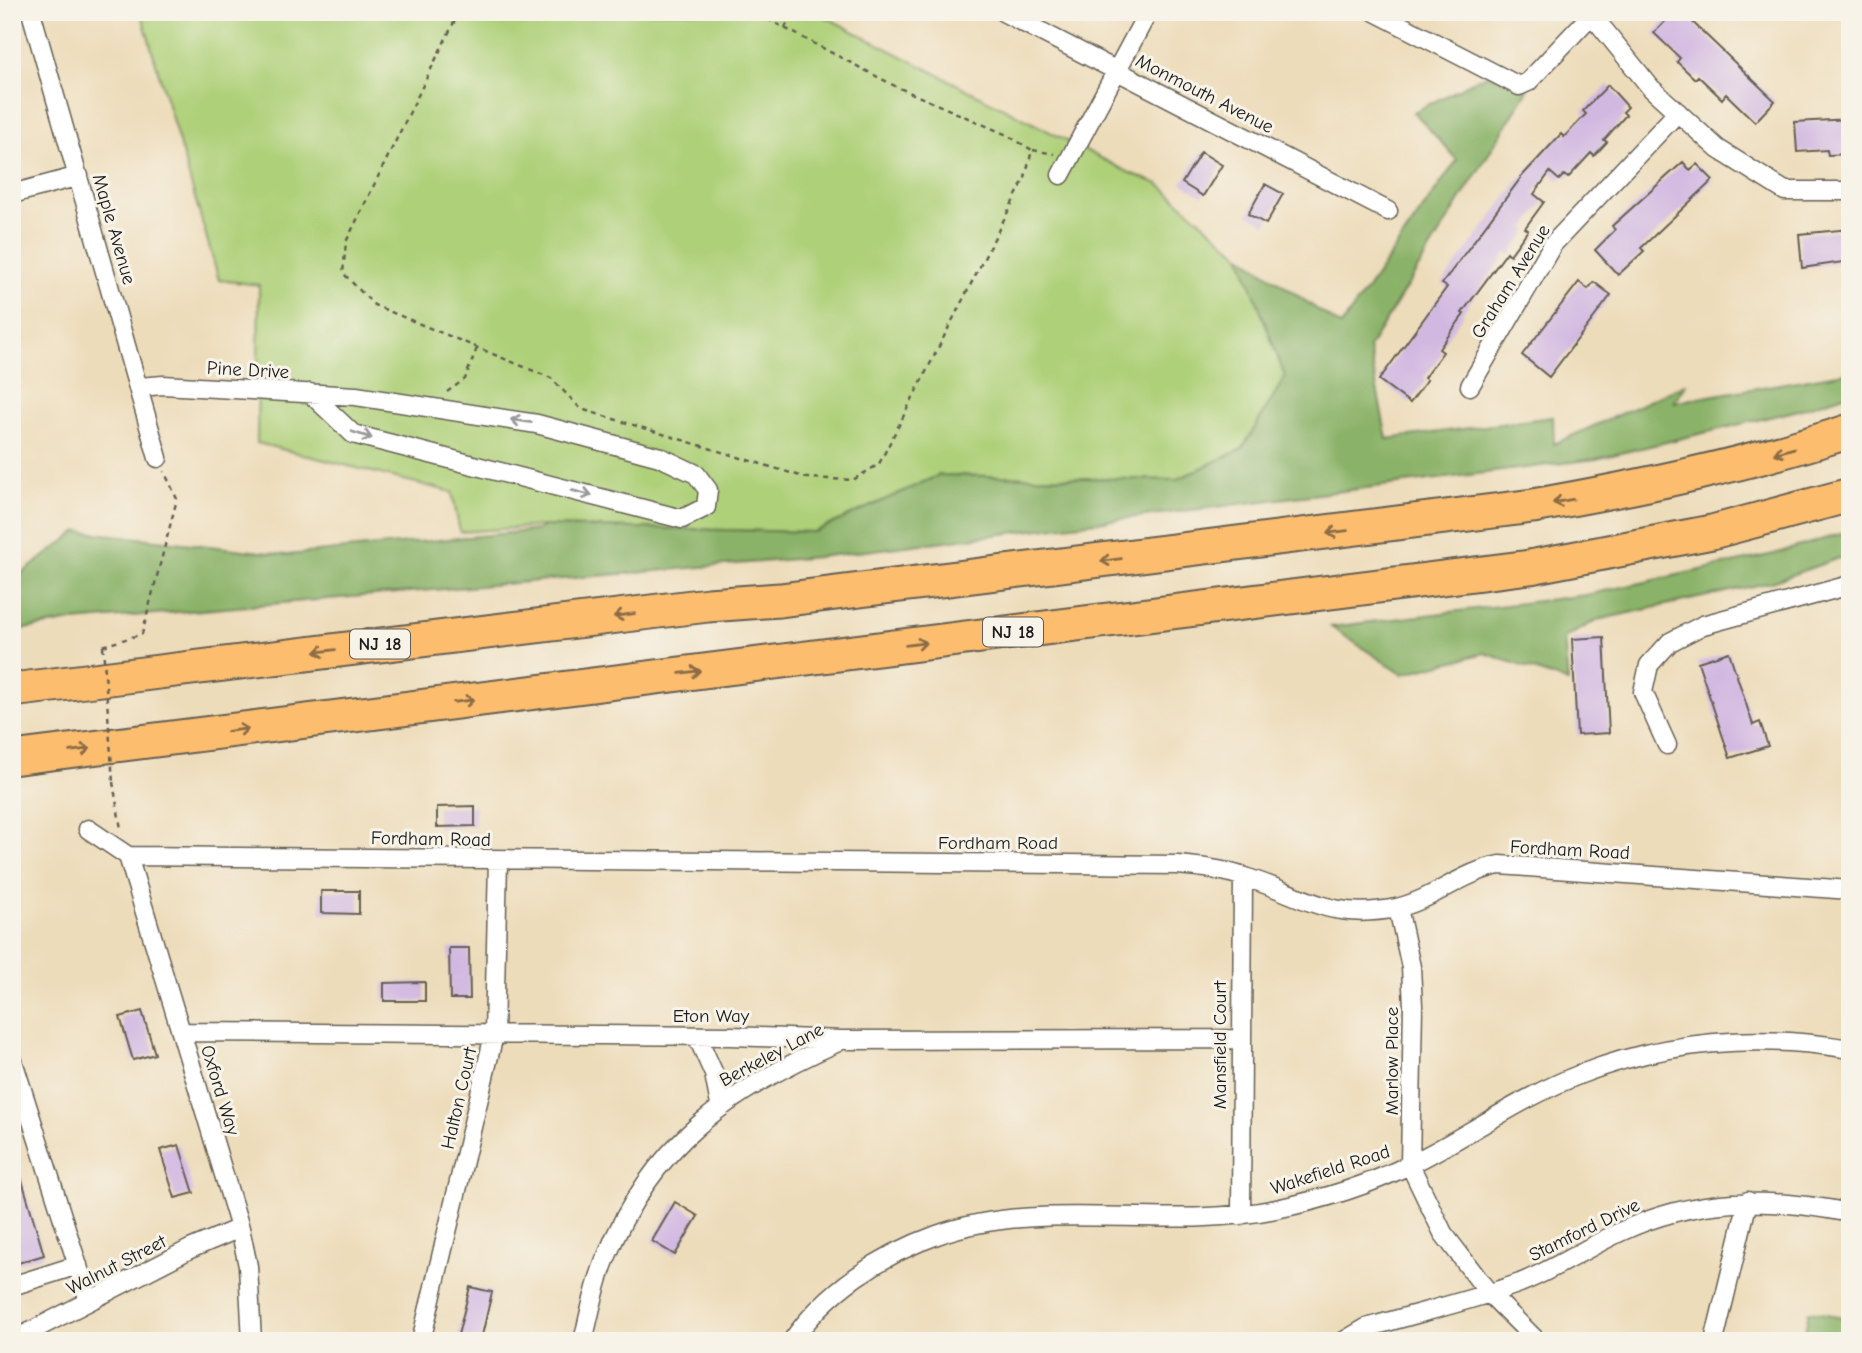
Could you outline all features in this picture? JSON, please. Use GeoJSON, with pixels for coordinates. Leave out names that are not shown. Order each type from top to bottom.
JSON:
{"type":"FeatureCollection","features":[{"type":"Feature","properties":{"kind":"highway","name":"NJ 18"},"geometry":{"type":"LineString","coordinates":[[12,690],[700,606],[780,600],[1533,506],[1656,483],[1764,457],[1850,431]]}},
{"type":"Feature","properties":{"kind":"highway","name":"NJ 18"},"geometry":{"type":"LineString","coordinates":[[12,758],[1530,567],[1713,532],[1850,495]]}},
{"type":"Feature","properties":{"kind":"highway"},"geometry":{"type":"LineString","coordinates":[[12,680],[69,682]]}},
{"type":"Feature","properties":{"kind":"street","name":"Maple Avenue"},"geometry":{"type":"LineString","coordinates":[[32,12],[158,458]]}},
{"type":"Feature","properties":{"kind":"street","name":"Monmouth Avenue"},"geometry":{"type":"LineString","coordinates":[[1003,12],[1388,211]]}},
{"type":"Feature","properties":{"kind":"street"},"geometry":{"type":"LineString","coordinates":[[1061,175],[1148,12]]}},
{"type":"Feature","properties":{"kind":"street"},"geometry":{"type":"LineString","coordinates":[[1375,12],[1509,82],[1524,85],[1593,13],[1651,88],[1718,149],[1785,191],[1850,191]]}},
{"type":"Feature","properties":{"kind":"street","name":"Graham Avenue"},"geometry":{"type":"LineString","coordinates":[[1470,386],[1553,244],[1678,112]]}},
{"type":"Feature","properties":{"kind":"street"},"geometry":{"type":"LineString","coordinates":[[12,194],[79,176]]}},
{"type":"Feature","properties":{"kind":"street","name":"Pine Drive"},"geometry":{"type":"LineString","coordinates":[[139,387],[163,384],[310,393],[356,396],[537,424],[660,457],[696,474],[708,490],[706,507],[682,519],[353,434],[310,393]]}},
{"type":"Feature","properties":{"kind":"street"},"geometry":{"type":"LineString","coordinates":[[1667,746],[1643,692],[1650,665],[1670,642],[1703,625],[1850,585]]}},
{"type":"Feature","properties":{"kind":"street"},"geometry":{"type":"LineString","coordinates":[[88,829],[128,856]]}},
{"type":"Feature","properties":{"kind":"street","name":"Fordham Road"},"geometry":{"type":"LineString","coordinates":[[128,856],[1178,864],[1244,876],[1320,907],[1359,911],[1398,908],[1461,877],[1500,865],[1850,890]]}},
{"type":"Feature","properties":{"kind":"street","name":"Oxford Way"},"geometry":{"type":"LineString","coordinates":[[128,856],[240,1228],[248,1266],[252,1341]]}},
{"type":"Feature","properties":{"kind":"street","name":"Halton Court"},"geometry":{"type":"LineString","coordinates":[[421,1341],[494,1035],[498,860]]}},
{"type":"Feature","properties":{"kind":"street","name":"Mansfield Court"},"geometry":{"type":"LineString","coordinates":[[1241,1215],[1240,1040],[1244,876]]}},
{"type":"Feature","properties":{"kind":"street","name":"Marlow Place"},"geometry":{"type":"LineString","coordinates":[[1398,908],[1411,967],[1413,1006],[1410,1165],[1443,1233],[1488,1292],[1537,1341]]}},
{"type":"Feature","properties":{"kind":"street","name":"Eton Way"},"geometry":{"type":"LineString","coordinates":[[182,1032],[697,1036],[842,1040],[1240,1040]]}},
{"type":"Feature","properties":{"kind":"street","name":"Berkeley Lane"},"geometry":{"type":"LineString","coordinates":[[697,1036],[714,1074],[720,1105]]}},
{"type":"Feature","properties":{"kind":"street","name":"Berkeley Lane"},"geometry":{"type":"LineString","coordinates":[[583,1341],[604,1261],[634,1200],[655,1170],[689,1133],[720,1105],[747,1088],[842,1040]]}},
{"type":"Feature","properties":{"kind":"street","name":"Wakefield Road"},"geometry":{"type":"LineString","coordinates":[[792,1341],[822,1305],[851,1281],[900,1250],[949,1231],[997,1221],[1035,1218],[1190,1219],[1241,1215],[1322,1198],[1410,1165],[1579,1074],[1645,1054],[1711,1042],[1755,1040],[1850,1049]]}},
{"type":"Feature","properties":{"kind":"street"},"geometry":{"type":"LineString","coordinates":[[12,1058],[89,1301]]}},
{"type":"Feature","properties":{"kind":"street"},"geometry":{"type":"LineString","coordinates":[[1714,1341],[1748,1201]]}},
{"type":"Feature","properties":{"kind":"street","name":"Stamford Drive"},"geometry":{"type":"LineString","coordinates":[[1345,1341],[1366,1328],[1541,1274],[1621,1232],[1660,1216],[1710,1205],[1748,1201],[1793,1203],[1850,1213]]}},
{"type":"Feature","properties":{"kind":"street","name":"Walnut Street"},"geometry":{"type":"LineString","coordinates":[[12,1341],[240,1228]]}},
{"type":"Feature","properties":{"kind":"street"},"geometry":{"type":"LineString","coordinates":[[12,1286],[78,1265]]}},
{"type":"Feature","properties":{"kind":"lane"},"geometry":{"type":"LineString","coordinates":[[1835,1341],[1850,1333]]}},
{"type":"Feature","properties":{"kind":"path"},"geometry":{"type":"LineString","coordinates":[[459,12],[346,242],[344,273],[374,305],[551,378],[581,410],[807,478],[853,480],[879,464],[1025,178],[1032,150]]}},
{"type":"Feature","properties":{"kind":"path"},"geometry":{"type":"LineString","coordinates":[[754,12],[895,86],[1007,135],[1032,150],[1071,158]]}},
{"type":"Feature","properties":{"kind":"path"},"geometry":{"type":"LineString","coordinates":[[785,28],[792,12]]}},
{"type":"Feature","properties":{"kind":"path"},"geometry":{"type":"LineString","coordinates":[[427,407],[465,379],[477,348]]}},
{"type":"Feature","properties":{"kind":"path"},"geometry":{"type":"LineString","coordinates":[[128,856],[118,818],[113,782],[103,646],[142,634],[177,499],[158,458]]}},
{"type":"Feature","properties":{"kind":"green space"},"geometry":{"type":"Polygon","coordinates":[[[141,12],[816,12],[1130,173],[1159,184],[1240,255],[1286,377],[1242,449],[1176,480],[939,475],[814,532],[543,526],[460,532],[452,492],[257,443],[259,285],[219,280],[141,12]]]}},
{"type":"Feature","properties":{"kind":"green space"},"geometry":{"type":"Polygon","coordinates":[[[1488,74],[1528,90],[1369,348],[1387,439],[1553,417],[1554,444],[1686,384],[1674,402],[1850,372],[1850,393],[1799,410],[1596,459],[818,557],[73,621],[12,631],[12,577],[17,577],[78,531],[287,555],[538,530],[543,526],[814,532],[939,475],[1176,480],[1242,449],[1285,377],[1240,255],[1341,326],[1457,160],[1414,112],[1488,74]]]}},
{"type":"Feature","properties":{"kind":"green space"},"geometry":{"type":"Polygon","coordinates":[[[1850,531],[1850,554],[1772,582],[1597,620],[1564,638],[1568,682],[1485,653],[1402,674],[1331,627],[1586,595],[1774,554],[1850,531]]]}},
{"type":"Feature","properties":{"kind":"green space"},"geometry":{"type":"Polygon","coordinates":[[[1809,1311],[1850,1318],[1850,1341],[1803,1341],[1809,1311]]]}},
{"type":"Feature","properties":{"kind":"building"},"geometry":{"type":"Polygon","coordinates":[[[1674,12],[1682,12],[1775,101],[1755,122],[1726,94],[1722,99],[1698,76],[1695,79],[1677,62],[1680,58],[1654,33],[1674,12]]]}},
{"type":"Feature","properties":{"kind":"building"},"geometry":{"type":"Polygon","coordinates":[[[1608,85],[1628,107],[1623,112],[1626,115],[1604,140],[1607,142],[1594,156],[1591,153],[1568,178],[1564,175],[1559,180],[1550,172],[1534,194],[1544,202],[1525,228],[1528,230],[1510,255],[1507,252],[1462,313],[1464,314],[1439,349],[1443,352],[1424,378],[1427,380],[1410,403],[1379,380],[1447,287],[1442,284],[1523,175],[1561,134],[1564,137],[1586,114],[1583,111],[1608,85]]]}},
{"type":"Feature","properties":{"kind":"building"},"geometry":{"type":"Polygon","coordinates":[[[1850,119],[1850,154],[1828,155],[1827,150],[1797,152],[1795,122],[1850,119]]]}},
{"type":"Feature","properties":{"kind":"building"},"geometry":{"type":"Polygon","coordinates":[[[1201,152],[1222,165],[1203,196],[1182,183],[1201,152]]]}},
{"type":"Feature","properties":{"kind":"building"},"geometry":{"type":"Polygon","coordinates":[[[1683,162],[1690,170],[1697,164],[1713,180],[1641,248],[1644,251],[1618,275],[1595,250],[1615,230],[1612,226],[1683,162]]]}},
{"type":"Feature","properties":{"kind":"building"},"geometry":{"type":"Polygon","coordinates":[[[1265,184],[1283,194],[1266,224],[1248,214],[1265,184]]]}},
{"type":"Feature","properties":{"kind":"building"},"geometry":{"type":"Polygon","coordinates":[[[1850,229],[1850,261],[1802,268],[1799,234],[1850,229]]]}},
{"type":"Feature","properties":{"kind":"building"},"geometry":{"type":"Polygon","coordinates":[[[1579,282],[1588,289],[1594,282],[1611,295],[1549,377],[1522,355],[1579,282]]]}},
{"type":"Feature","properties":{"kind":"building"},"geometry":{"type":"Polygon","coordinates":[[[1604,637],[1609,733],[1577,735],[1572,639],[1604,637]]]}},
{"type":"Feature","properties":{"kind":"building"},"geometry":{"type":"Polygon","coordinates":[[[1729,652],[1753,725],[1760,722],[1768,746],[1730,758],[1698,662],[1729,652]]]}},
{"type":"Feature","properties":{"kind":"building"},"geometry":{"type":"Polygon","coordinates":[[[475,806],[475,826],[437,827],[437,807],[475,806]]]}},
{"type":"Feature","properties":{"kind":"building"},"geometry":{"type":"Polygon","coordinates":[[[321,891],[359,891],[359,914],[321,913],[321,891]]]}},
{"type":"Feature","properties":{"kind":"building"},"geometry":{"type":"Polygon","coordinates":[[[449,948],[469,948],[470,999],[450,999],[449,948]]]}},
{"type":"Feature","properties":{"kind":"building"},"geometry":{"type":"Polygon","coordinates":[[[425,982],[425,1001],[384,1001],[384,983],[425,982]]]}},
{"type":"Feature","properties":{"kind":"building"},"geometry":{"type":"Polygon","coordinates":[[[142,1011],[155,1054],[133,1060],[120,1017],[142,1011]]]}},
{"type":"Feature","properties":{"kind":"building"},"geometry":{"type":"Polygon","coordinates":[[[179,1145],[194,1193],[175,1198],[160,1150],[179,1145]]]}},
{"type":"Feature","properties":{"kind":"building"},"geometry":{"type":"Polygon","coordinates":[[[16,1160],[44,1255],[15,1264],[12,1254],[12,1161],[16,1160]]]}},
{"type":"Feature","properties":{"kind":"building"},"geometry":{"type":"Polygon","coordinates":[[[675,1202],[698,1216],[675,1255],[652,1241],[675,1202]]]}},
{"type":"Feature","properties":{"kind":"building"},"geometry":{"type":"Polygon","coordinates":[[[470,1287],[492,1292],[481,1340],[458,1335],[470,1287]]]}}]}
